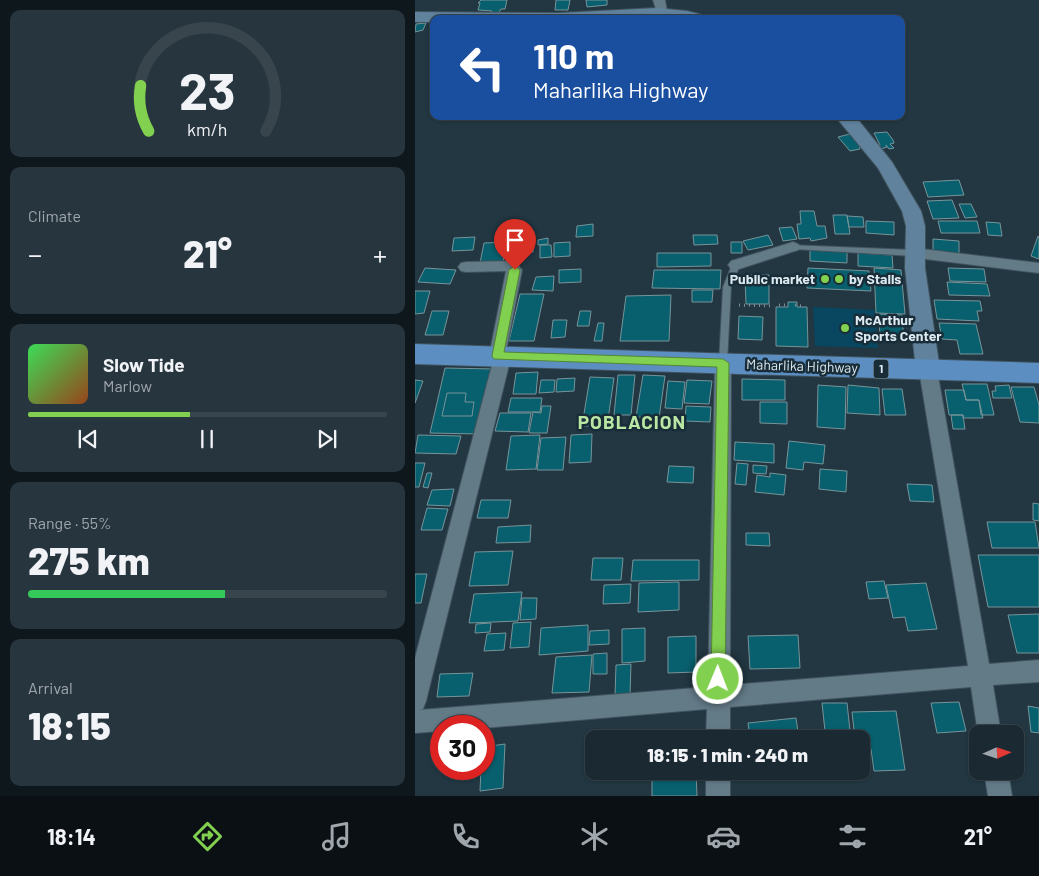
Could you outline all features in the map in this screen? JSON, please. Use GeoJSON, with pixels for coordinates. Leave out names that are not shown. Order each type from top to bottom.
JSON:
{"type":"FeatureCollection","features":[{"type":"Feature","properties":{"kind":"highway","name":"Maharlika Highway"},"geometry":{"type":"LineString","coordinates":[[415,354],[1039,373]]}},
{"type":"Feature","properties":{"kind":"main road"},"geometry":{"type":"LineString","coordinates":[[595,15],[660,6],[690,15]]}},
{"type":"Feature","properties":{"kind":"main road"},"geometry":{"type":"LineString","coordinates":[[415,17],[430,17]]}},
{"type":"Feature","properties":{"kind":"main road"},"geometry":{"type":"LineString","coordinates":[[848,120],[861,134],[904,195],[915,223],[914,253],[928,370]]}},
{"type":"Feature","properties":{"kind":"street"},"geometry":{"type":"LineString","coordinates":[[736,265],[793,247]]}},
{"type":"Feature","properties":{"kind":"street"},"geometry":{"type":"LineString","coordinates":[[914,253],[1039,268]]}},
{"type":"Feature","properties":{"kind":"street"},"geometry":{"type":"LineString","coordinates":[[415,701],[500,356],[515,270],[510,266],[466,267]]}},
{"type":"Feature","properties":{"kind":"street"},"geometry":{"type":"LineString","coordinates":[[718,730],[723,363]]}},
{"type":"Feature","properties":{"kind":"street"},"geometry":{"type":"LineString","coordinates":[[928,370],[989,725]]}},
{"type":"Feature","properties":{"kind":"street"},"geometry":{"type":"LineString","coordinates":[[415,722],[718,699],[1039,671]]}},
{"type":"Feature","properties":{"kind":"street"},"geometry":{"type":"LineString","coordinates":[[718,780],[718,796]]}},
{"type":"Feature","properties":{"kind":"street"},"geometry":{"type":"LineString","coordinates":[[997,780],[1000,796]]}},
{"type":"Feature","properties":{"kind":"lane"},"geometry":{"type":"LineString","coordinates":[[793,247],[914,253]]}},
{"type":"Feature","properties":{"kind":"lane"},"geometry":{"type":"LineString","coordinates":[[723,363],[727,287],[736,265]]}},
{"type":"Feature","properties":{"kind":"path"},"geometry":{"type":"LineString","coordinates":[[726,305],[774,306]]}},
{"type":"Feature","properties":{"kind":"path"},"geometry":{"type":"LineString","coordinates":[[779,305],[789,305]]}},
{"type":"Feature","properties":{"kind":"path"},"geometry":{"type":"LineString","coordinates":[[795,305],[803,306]]}},
{"type":"Feature","properties":{"kind":"shaded area","name":"McArthur Sports Center"},"geometry":{"type":"Polygon","coordinates":[[[813,307],[875,310],[878,348],[815,346],[813,307]]]}},
{"type":"Feature","properties":{"kind":"building"},"geometry":{"type":"Polygon","coordinates":[[[481,0],[507,0],[505,9],[501,9],[498,14],[491,14],[492,11],[478,10],[480,3],[478,3],[481,0]]]}},
{"type":"Feature","properties":{"kind":"building"},"geometry":{"type":"Polygon","coordinates":[[[556,0],[570,0],[568,10],[555,10],[556,0]]]}},
{"type":"Feature","properties":{"kind":"building"},"geometry":{"type":"Polygon","coordinates":[[[586,0],[607,0],[607,5],[587,7],[586,0]]]}},
{"type":"Feature","properties":{"kind":"building"},"geometry":{"type":"Polygon","coordinates":[[[426,23],[423,30],[415,32],[416,24],[426,23]]]}},
{"type":"Feature","properties":{"kind":"building"},"geometry":{"type":"Polygon","coordinates":[[[887,132],[893,140],[894,143],[890,144],[894,148],[889,149],[886,145],[887,147],[881,149],[874,133],[887,132]]]}},
{"type":"Feature","properties":{"kind":"building"},"geometry":{"type":"Polygon","coordinates":[[[850,134],[860,149],[850,151],[838,137],[850,134]]]}},
{"type":"Feature","properties":{"kind":"building"},"geometry":{"type":"Polygon","coordinates":[[[959,180],[964,195],[928,197],[923,182],[959,180]]]}},
{"type":"Feature","properties":{"kind":"building"},"geometry":{"type":"Polygon","coordinates":[[[952,200],[959,218],[933,219],[927,201],[952,200]]]}},
{"type":"Feature","properties":{"kind":"building"},"geometry":{"type":"Polygon","coordinates":[[[959,204],[971,204],[977,217],[965,218],[959,204]]]}},
{"type":"Feature","properties":{"kind":"building"},"geometry":{"type":"Polygon","coordinates":[[[800,211],[814,211],[817,226],[825,226],[827,238],[811,241],[810,238],[799,239],[797,224],[801,224],[800,211]]]}},
{"type":"Feature","properties":{"kind":"building"},"geometry":{"type":"Polygon","coordinates":[[[833,215],[847,215],[850,234],[835,234],[833,215]]]}},
{"type":"Feature","properties":{"kind":"building"},"geometry":{"type":"Polygon","coordinates":[[[847,216],[863,217],[864,227],[849,227],[847,216]]]}},
{"type":"Feature","properties":{"kind":"building"},"geometry":{"type":"Polygon","coordinates":[[[866,221],[894,222],[894,235],[866,233],[866,221]]]}},
{"type":"Feature","properties":{"kind":"building"},"geometry":{"type":"Polygon","coordinates":[[[938,221],[977,221],[980,233],[941,233],[938,221]]]}},
{"type":"Feature","properties":{"kind":"building"},"geometry":{"type":"Polygon","coordinates":[[[986,222],[1000,223],[1002,236],[988,235],[986,222]]]}},
{"type":"Feature","properties":{"kind":"building"},"geometry":{"type":"Polygon","coordinates":[[[593,224],[593,236],[576,237],[577,226],[593,224]]]}},
{"type":"Feature","properties":{"kind":"building"},"geometry":{"type":"Polygon","coordinates":[[[792,227],[797,239],[783,241],[779,228],[792,227]]]}},
{"type":"Feature","properties":{"kind":"building"},"geometry":{"type":"Polygon","coordinates":[[[693,235],[717,235],[718,244],[694,245],[693,235]]]}},
{"type":"Feature","properties":{"kind":"building"},"geometry":{"type":"Polygon","coordinates":[[[768,235],[773,245],[748,250],[743,241],[768,235]]]}},
{"type":"Feature","properties":{"kind":"building"},"geometry":{"type":"Polygon","coordinates":[[[475,237],[473,250],[452,251],[454,238],[475,237]]]}},
{"type":"Feature","properties":{"kind":"building"},"geometry":{"type":"Polygon","coordinates":[[[1039,237],[1039,259],[1031,256],[1039,237]]]}},
{"type":"Feature","properties":{"kind":"building"},"geometry":{"type":"Polygon","coordinates":[[[548,238],[548,244],[538,245],[538,240],[548,238]]]}},
{"type":"Feature","properties":{"kind":"building"},"geometry":{"type":"Polygon","coordinates":[[[933,239],[959,241],[959,256],[933,254],[933,239]]]}},
{"type":"Feature","properties":{"kind":"building"},"geometry":{"type":"Polygon","coordinates":[[[506,242],[503,263],[480,263],[484,243],[506,242]]]}},
{"type":"Feature","properties":{"kind":"building"},"geometry":{"type":"Polygon","coordinates":[[[534,242],[533,252],[524,253],[525,243],[534,242]]]}},
{"type":"Feature","properties":{"kind":"building"},"geometry":{"type":"Polygon","coordinates":[[[570,242],[570,256],[554,257],[554,243],[570,242]]]}},
{"type":"Feature","properties":{"kind":"building"},"geometry":{"type":"Polygon","coordinates":[[[731,242],[742,242],[742,253],[731,253],[731,242]]]}},
{"type":"Feature","properties":{"kind":"building"},"geometry":{"type":"Polygon","coordinates":[[[540,245],[551,245],[552,257],[540,258],[540,245]]]}},
{"type":"Feature","properties":{"kind":"building"},"geometry":{"type":"Polygon","coordinates":[[[810,250],[847,252],[847,263],[810,261],[810,250]]]}},
{"type":"Feature","properties":{"kind":"building"},"geometry":{"type":"Polygon","coordinates":[[[657,253],[711,253],[711,266],[657,267],[657,253]]]}},
{"type":"Feature","properties":{"kind":"building"},"geometry":{"type":"Polygon","coordinates":[[[858,253],[892,255],[893,268],[858,266],[858,253]]]}},
{"type":"Feature","properties":{"kind":"building"},"geometry":{"type":"Polygon","coordinates":[[[425,268],[456,270],[450,284],[418,282],[425,268]]]}},
{"type":"Feature","properties":{"kind":"building","name":"by Stalls"},"geometry":{"type":"Polygon","coordinates":[[[808,268],[869,271],[871,291],[807,288],[808,268]]]}},
{"type":"Feature","properties":{"kind":"building"},"geometry":{"type":"Polygon","coordinates":[[[874,268],[901,270],[905,314],[876,313],[874,268]]]}},
{"type":"Feature","properties":{"kind":"building"},"geometry":{"type":"Polygon","coordinates":[[[948,268],[984,269],[986,282],[950,281],[948,268]]]}},
{"type":"Feature","properties":{"kind":"building"},"geometry":{"type":"Polygon","coordinates":[[[581,269],[581,282],[559,283],[559,270],[581,269]]]}},
{"type":"Feature","properties":{"kind":"building"},"geometry":{"type":"Polygon","coordinates":[[[654,270],[721,270],[720,289],[652,288],[654,270]]]}},
{"type":"Feature","properties":{"kind":"building"},"geometry":{"type":"Polygon","coordinates":[[[745,275],[769,275],[769,304],[746,304],[745,275]]]}},
{"type":"Feature","properties":{"kind":"building"},"geometry":{"type":"Polygon","coordinates":[[[554,276],[553,291],[532,290],[536,277],[554,276]]]}},
{"type":"Feature","properties":{"kind":"building"},"geometry":{"type":"Polygon","coordinates":[[[947,282],[987,284],[990,296],[949,295],[947,282]]]}},
{"type":"Feature","properties":{"kind":"building"},"geometry":{"type":"Polygon","coordinates":[[[692,290],[713,290],[712,302],[692,302],[692,290]]]}},
{"type":"Feature","properties":{"kind":"building"},"geometry":{"type":"Polygon","coordinates":[[[415,291],[430,291],[424,313],[415,314],[415,291]]]}},
{"type":"Feature","properties":{"kind":"building"},"geometry":{"type":"Polygon","coordinates":[[[520,294],[544,294],[534,341],[509,341],[520,294]]]}},
{"type":"Feature","properties":{"kind":"building"},"geometry":{"type":"Polygon","coordinates":[[[671,295],[669,341],[620,341],[626,296],[671,295]]]}},
{"type":"Feature","properties":{"kind":"building"},"geometry":{"type":"Polygon","coordinates":[[[934,300],[980,301],[982,311],[977,311],[979,321],[937,319],[934,300]]]}},
{"type":"Feature","properties":{"kind":"building"},"geometry":{"type":"Polygon","coordinates":[[[788,302],[797,302],[797,307],[807,307],[808,347],[776,346],[776,307],[788,307],[788,302]]]}},
{"type":"Feature","properties":{"kind":"building"},"geometry":{"type":"Polygon","coordinates":[[[432,311],[449,311],[443,335],[425,335],[432,311]]]}},
{"type":"Feature","properties":{"kind":"building"},"geometry":{"type":"Polygon","coordinates":[[[580,311],[591,311],[589,326],[577,326],[580,311]]]}},
{"type":"Feature","properties":{"kind":"building"},"geometry":{"type":"Polygon","coordinates":[[[879,314],[902,315],[904,340],[880,339],[879,314]]]}},
{"type":"Feature","properties":{"kind":"building"},"geometry":{"type":"Polygon","coordinates":[[[739,316],[763,317],[762,340],[738,339],[739,316]]]}},
{"type":"Feature","properties":{"kind":"building"},"geometry":{"type":"Polygon","coordinates":[[[553,320],[567,320],[565,337],[551,338],[553,320]]]}},
{"type":"Feature","properties":{"kind":"building"},"geometry":{"type":"Polygon","coordinates":[[[598,323],[604,323],[602,341],[594,341],[598,323]]]}},
{"type":"Feature","properties":{"kind":"building"},"geometry":{"type":"Polygon","coordinates":[[[939,323],[976,324],[983,354],[960,354],[957,340],[942,339],[939,323]]]}},
{"type":"Feature","properties":{"kind":"building"},"geometry":{"type":"Polygon","coordinates":[[[445,368],[494,369],[478,434],[430,433],[445,368]]]}},
{"type":"Feature","properties":{"kind":"building"},"geometry":{"type":"Polygon","coordinates":[[[538,372],[536,394],[513,394],[516,373],[538,372]]]}},
{"type":"Feature","properties":{"kind":"building"},"geometry":{"type":"Polygon","coordinates":[[[618,375],[635,375],[631,415],[614,415],[618,375]]]}},
{"type":"Feature","properties":{"kind":"building"},"geometry":{"type":"Polygon","coordinates":[[[643,375],[665,376],[659,418],[636,417],[643,375]]]}},
{"type":"Feature","properties":{"kind":"building"},"geometry":{"type":"Polygon","coordinates":[[[590,377],[614,378],[607,426],[582,426],[590,377]]]}},
{"type":"Feature","properties":{"kind":"building"},"geometry":{"type":"Polygon","coordinates":[[[575,378],[574,391],[556,392],[557,379],[575,378]]]}},
{"type":"Feature","properties":{"kind":"building"},"geometry":{"type":"Polygon","coordinates":[[[742,379],[785,380],[785,400],[742,400],[742,379]]]}},
{"type":"Feature","properties":{"kind":"building"},"geometry":{"type":"Polygon","coordinates":[[[415,380],[423,381],[415,403],[415,380]]]}},
{"type":"Feature","properties":{"kind":"building"},"geometry":{"type":"Polygon","coordinates":[[[541,380],[555,380],[554,392],[539,393],[541,380]]]}},
{"type":"Feature","properties":{"kind":"building"},"geometry":{"type":"Polygon","coordinates":[[[687,380],[712,381],[709,404],[684,403],[687,380]]]}},
{"type":"Feature","properties":{"kind":"building"},"geometry":{"type":"Polygon","coordinates":[[[668,381],[685,382],[682,409],[665,408],[668,381]]]}},
{"type":"Feature","properties":{"kind":"building"},"geometry":{"type":"Polygon","coordinates":[[[962,384],[987,384],[994,415],[981,415],[979,400],[966,400],[962,384]]]}},
{"type":"Feature","properties":{"kind":"building"},"geometry":{"type":"Polygon","coordinates":[[[818,385],[846,387],[845,429],[817,427],[818,385]]]}},
{"type":"Feature","properties":{"kind":"building"},"geometry":{"type":"Polygon","coordinates":[[[848,385],[879,388],[880,415],[847,413],[848,385]]]}},
{"type":"Feature","properties":{"kind":"building"},"geometry":{"type":"Polygon","coordinates":[[[1009,385],[1012,398],[993,398],[992,391],[996,391],[995,386],[1009,385]]]}},
{"type":"Feature","properties":{"kind":"building"},"geometry":{"type":"Polygon","coordinates":[[[1011,387],[1034,387],[1039,405],[1039,423],[1020,422],[1011,387]]]}},
{"type":"Feature","properties":{"kind":"building"},"geometry":{"type":"Polygon","coordinates":[[[882,389],[902,389],[906,415],[885,415],[882,389]]]}},
{"type":"Feature","properties":{"kind":"building"},"geometry":{"type":"Polygon","coordinates":[[[945,390],[964,390],[966,400],[979,400],[983,418],[963,418],[963,415],[949,415],[945,390]]]}},
{"type":"Feature","properties":{"kind":"building"},"geometry":{"type":"Polygon","coordinates":[[[447,393],[466,393],[465,402],[474,402],[472,416],[442,416],[447,393]]]}},
{"type":"Feature","properties":{"kind":"building"},"geometry":{"type":"Polygon","coordinates":[[[511,398],[542,398],[540,412],[508,412],[511,398]]]}},
{"type":"Feature","properties":{"kind":"building"},"geometry":{"type":"Polygon","coordinates":[[[760,402],[787,402],[787,424],[760,423],[760,402]]]}},
{"type":"Feature","properties":{"kind":"building"},"geometry":{"type":"Polygon","coordinates":[[[542,406],[551,406],[547,433],[529,433],[533,412],[541,413],[542,406]]]}},
{"type":"Feature","properties":{"kind":"building"},"geometry":{"type":"Polygon","coordinates":[[[686,406],[711,407],[710,422],[685,421],[686,406]]]}},
{"type":"Feature","properties":{"kind":"building"},"geometry":{"type":"Polygon","coordinates":[[[500,413],[531,413],[528,432],[495,431],[500,413]]]}},
{"type":"Feature","properties":{"kind":"building"},"geometry":{"type":"Polygon","coordinates":[[[951,415],[963,415],[965,429],[953,429],[951,415]]]}},
{"type":"Feature","properties":{"kind":"building"},"geometry":{"type":"Polygon","coordinates":[[[592,434],[591,462],[569,463],[571,435],[592,434]]]}},
{"type":"Feature","properties":{"kind":"building"},"geometry":{"type":"Polygon","coordinates":[[[418,435],[461,436],[456,454],[415,453],[418,435]]]}},
{"type":"Feature","properties":{"kind":"building"},"geometry":{"type":"Polygon","coordinates":[[[540,435],[536,469],[506,470],[511,436],[540,435]]]}},
{"type":"Feature","properties":{"kind":"building"},"geometry":{"type":"Polygon","coordinates":[[[566,437],[563,470],[537,470],[541,438],[566,437]]]}},
{"type":"Feature","properties":{"kind":"building"},"geometry":{"type":"Polygon","coordinates":[[[789,441],[825,445],[823,464],[804,462],[803,470],[786,468],[789,441]]]}},
{"type":"Feature","properties":{"kind":"building"},"geometry":{"type":"Polygon","coordinates":[[[735,442],[774,444],[774,463],[734,460],[735,442]]]}},
{"type":"Feature","properties":{"kind":"building"},"geometry":{"type":"Polygon","coordinates":[[[415,463],[425,463],[419,487],[415,487],[415,463]]]}},
{"type":"Feature","properties":{"kind":"building"},"geometry":{"type":"Polygon","coordinates":[[[737,463],[748,464],[746,485],[735,484],[737,463]]]}},
{"type":"Feature","properties":{"kind":"building"},"geometry":{"type":"Polygon","coordinates":[[[753,465],[767,466],[766,474],[753,473],[753,465]]]}},
{"type":"Feature","properties":{"kind":"building"},"geometry":{"type":"Polygon","coordinates":[[[669,466],[694,467],[693,483],[667,482],[669,466]]]}},
{"type":"Feature","properties":{"kind":"building"},"geometry":{"type":"Polygon","coordinates":[[[820,469],[847,471],[846,492],[819,489],[820,469]]]}},
{"type":"Feature","properties":{"kind":"building"},"geometry":{"type":"Polygon","coordinates":[[[427,473],[432,473],[428,488],[423,487],[427,473]]]}},
{"type":"Feature","properties":{"kind":"building"},"geometry":{"type":"Polygon","coordinates":[[[770,473],[786,475],[784,495],[755,492],[757,475],[770,477],[770,473]]]}},
{"type":"Feature","properties":{"kind":"building"},"geometry":{"type":"Polygon","coordinates":[[[907,484],[932,485],[934,502],[910,501],[907,484]]]}},
{"type":"Feature","properties":{"kind":"building"},"geometry":{"type":"Polygon","coordinates":[[[454,489],[450,506],[427,505],[432,490],[454,489]]]}},
{"type":"Feature","properties":{"kind":"building"},"geometry":{"type":"Polygon","coordinates":[[[481,500],[511,500],[508,518],[477,518],[481,500]]]}},
{"type":"Feature","properties":{"kind":"building"},"geometry":{"type":"Polygon","coordinates":[[[1033,503],[1039,504],[1039,521],[1033,520],[1033,503]]]}},
{"type":"Feature","properties":{"kind":"building"},"geometry":{"type":"Polygon","coordinates":[[[427,508],[448,509],[442,530],[421,530],[427,508]]]}},
{"type":"Feature","properties":{"kind":"building"},"geometry":{"type":"Polygon","coordinates":[[[987,522],[1035,522],[1039,548],[992,548],[987,522]]]}},
{"type":"Feature","properties":{"kind":"building"},"geometry":{"type":"Polygon","coordinates":[[[531,525],[530,542],[496,543],[498,527],[531,525]]]}},
{"type":"Feature","properties":{"kind":"building"},"geometry":{"type":"Polygon","coordinates":[[[746,533],[769,533],[770,546],[746,545],[746,533]]]}},
{"type":"Feature","properties":{"kind":"building"},"geometry":{"type":"Polygon","coordinates":[[[513,551],[508,585],[469,586],[475,552],[513,551]]]}},
{"type":"Feature","properties":{"kind":"building"},"geometry":{"type":"Polygon","coordinates":[[[978,555],[1039,555],[1039,607],[988,607],[978,555]]]}},
{"type":"Feature","properties":{"kind":"building"},"geometry":{"type":"Polygon","coordinates":[[[593,558],[623,558],[621,580],[591,580],[593,558]]]}},
{"type":"Feature","properties":{"kind":"building"},"geometry":{"type":"Polygon","coordinates":[[[633,560],[699,560],[699,580],[631,581],[633,560]]]}},
{"type":"Feature","properties":{"kind":"building"},"geometry":{"type":"Polygon","coordinates":[[[415,574],[427,574],[421,603],[415,603],[415,574]]]}},
{"type":"Feature","properties":{"kind":"building"},"geometry":{"type":"Polygon","coordinates":[[[884,581],[888,598],[869,599],[866,582],[884,581]]]}},
{"type":"Feature","properties":{"kind":"building"},"geometry":{"type":"Polygon","coordinates":[[[679,582],[679,610],[638,612],[639,583],[679,582]]]}},
{"type":"Feature","properties":{"kind":"building"},"geometry":{"type":"Polygon","coordinates":[[[926,583],[937,629],[908,631],[905,617],[893,618],[886,585],[926,583]]]}},
{"type":"Feature","properties":{"kind":"building"},"geometry":{"type":"Polygon","coordinates":[[[631,584],[630,603],[603,604],[604,585],[631,584]]]}},
{"type":"Feature","properties":{"kind":"building"},"geometry":{"type":"Polygon","coordinates":[[[522,592],[518,621],[469,623],[474,594],[522,592]]]}},
{"type":"Feature","properties":{"kind":"building"},"geometry":{"type":"Polygon","coordinates":[[[522,598],[537,598],[536,619],[520,620],[522,598]]]}},
{"type":"Feature","properties":{"kind":"building"},"geometry":{"type":"Polygon","coordinates":[[[1039,614],[1039,653],[1017,653],[1008,615],[1039,614]]]}},
{"type":"Feature","properties":{"kind":"building"},"geometry":{"type":"Polygon","coordinates":[[[531,622],[529,647],[510,648],[513,623],[531,622]]]}},
{"type":"Feature","properties":{"kind":"building"},"geometry":{"type":"Polygon","coordinates":[[[491,623],[490,632],[475,633],[476,624],[491,623]]]}},
{"type":"Feature","properties":{"kind":"building"},"geometry":{"type":"Polygon","coordinates":[[[588,625],[588,651],[539,655],[541,628],[588,625]]]}},
{"type":"Feature","properties":{"kind":"building"},"geometry":{"type":"Polygon","coordinates":[[[645,628],[645,661],[622,663],[622,629],[645,628]]]}},
{"type":"Feature","properties":{"kind":"building"},"geometry":{"type":"Polygon","coordinates":[[[609,630],[609,644],[589,645],[590,631],[609,630]]]}},
{"type":"Feature","properties":{"kind":"building"},"geometry":{"type":"Polygon","coordinates":[[[506,633],[504,650],[484,651],[487,634],[506,633]]]}},
{"type":"Feature","properties":{"kind":"building"},"geometry":{"type":"Polygon","coordinates":[[[798,635],[800,668],[750,669],[748,636],[798,635]]]}},
{"type":"Feature","properties":{"kind":"building"},"geometry":{"type":"Polygon","coordinates":[[[696,636],[696,672],[668,673],[668,637],[696,636]]]}},
{"type":"Feature","properties":{"kind":"building"},"geometry":{"type":"Polygon","coordinates":[[[607,653],[607,674],[593,674],[593,654],[607,653]]]}},
{"type":"Feature","properties":{"kind":"building"},"geometry":{"type":"Polygon","coordinates":[[[592,655],[589,692],[552,693],[556,657],[592,655]]]}},
{"type":"Feature","properties":{"kind":"building"},"geometry":{"type":"Polygon","coordinates":[[[631,664],[630,695],[615,696],[616,665],[631,664]]]}},
{"type":"Feature","properties":{"kind":"building"},"geometry":{"type":"Polygon","coordinates":[[[473,673],[469,696],[437,697],[440,674],[473,673]]]}},
{"type":"Feature","properties":{"kind":"building"},"geometry":{"type":"Polygon","coordinates":[[[959,702],[966,731],[937,733],[931,703],[959,702]]]}},
{"type":"Feature","properties":{"kind":"building"},"geometry":{"type":"Polygon","coordinates":[[[822,703],[847,703],[850,730],[825,730],[822,703]]]}},
{"type":"Feature","properties":{"kind":"building"},"geometry":{"type":"Polygon","coordinates":[[[1028,706],[1039,708],[1039,733],[1031,732],[1028,706]]]}},
{"type":"Feature","properties":{"kind":"building"},"geometry":{"type":"Polygon","coordinates":[[[896,711],[905,770],[874,771],[870,749],[870,730],[854,730],[852,712],[896,711]]]}},
{"type":"Feature","properties":{"kind":"building"},"geometry":{"type":"Polygon","coordinates":[[[796,718],[798,730],[749,730],[748,723],[796,718]]]}},
{"type":"Feature","properties":{"kind":"building"},"geometry":{"type":"Polygon","coordinates":[[[505,744],[503,788],[480,791],[480,780],[495,780],[495,745],[505,744]]]}},
{"type":"Feature","properties":{"kind":"building"},"geometry":{"type":"Polygon","coordinates":[[[652,780],[696,780],[697,796],[652,796],[652,780]]]}},
{"type":"Feature","properties":{"kind":"place","name":"Public market"},"geometry":{"type":"Point","coordinates":[825,279]}},
{"type":"Feature","properties":{"kind":"place","name":"by Stalls"},"geometry":{"type":"Point","coordinates":[839,279]}},
{"type":"Feature","properties":{"kind":"place","name":"McArthur Sports Center"},"geometry":{"type":"Point","coordinates":[845,328]}},
{"type":"Feature","properties":{"kind":"district","name":"POBLACION"},"geometry":{"type":"Point","coordinates":[632,422]}},
{"type":"Feature","properties":{"kind":"route"},"geometry":{"type":"LineString","coordinates":[[515,270],[497,356],[723,363],[718,679]]}}]}
